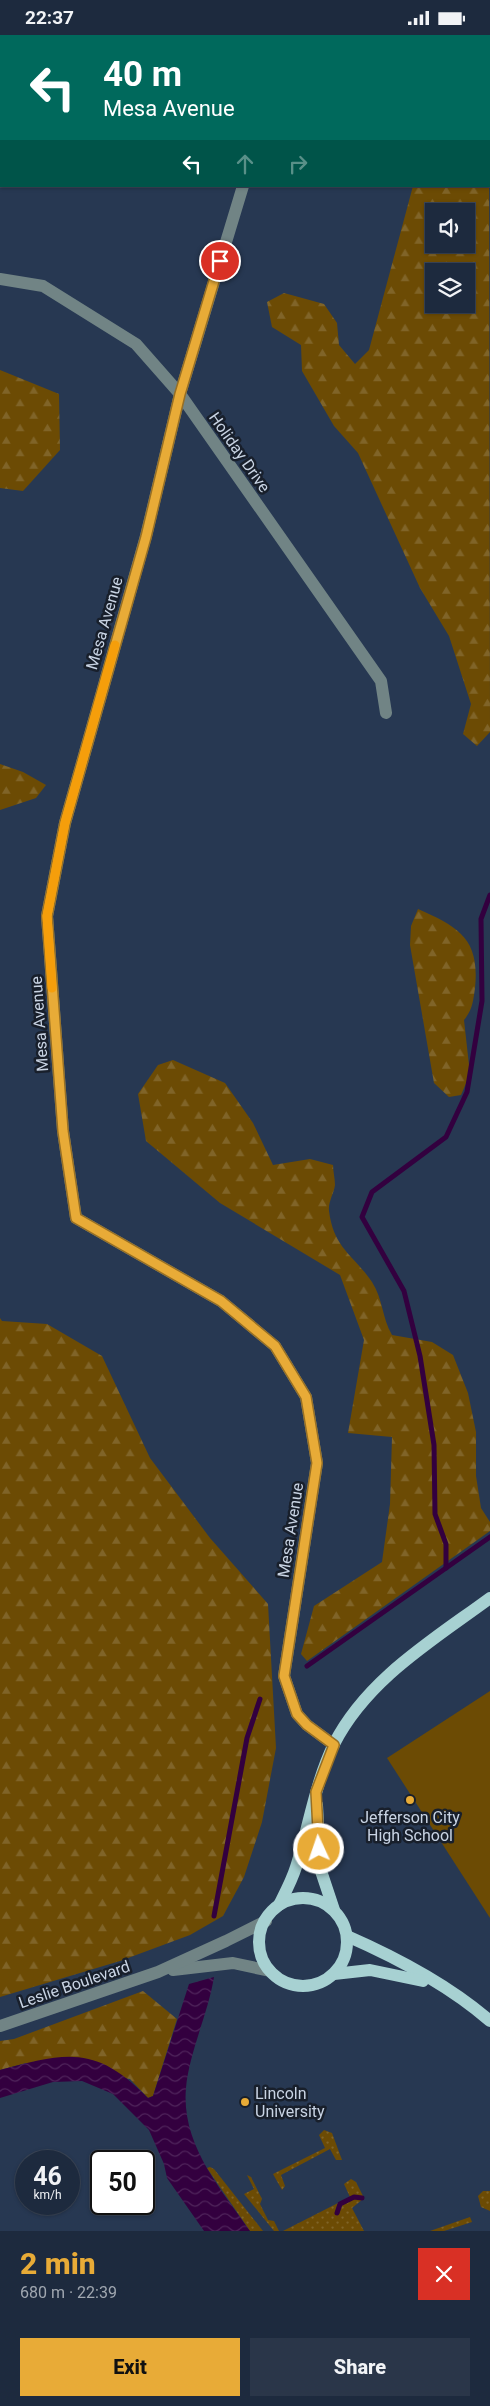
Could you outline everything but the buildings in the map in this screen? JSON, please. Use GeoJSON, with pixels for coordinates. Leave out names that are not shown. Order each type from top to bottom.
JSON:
{"type":"FeatureCollection","features":[{"type":"Feature","properties":{"kind":"main road"},"geometry":{"type":"LineString","coordinates":[[316,1792],[320,1868],[334,1910],[342,1922],[347,1936],[346,1951],[342,1963],[334,1974],[317,1985],[296,1985],[282,1981],[270,1971],[262,1958],[259,1943],[261,1929],[279,1905],[296,1868],[316,1792],[334,1745],[351,1715],[370,1692],[393,1671],[490,1598]]}},
{"type":"Feature","properties":{"kind":"main road"},"geometry":{"type":"LineString","coordinates":[[279,1905],[293,1899],[308,1898],[322,1902],[334,1910]]}},
{"type":"Feature","properties":{"kind":"main road"},"geometry":{"type":"LineString","coordinates":[[347,1936],[379,1950],[440,1986],[490,2021]]}},
{"type":"Feature","properties":{"kind":"main road"},"geometry":{"type":"LineString","coordinates":[[334,1974],[370,1970],[402,1975],[440,1986]]}},
{"type":"Feature","properties":{"kind":"street","name":"Mesa Avenue"},"geometry":{"type":"LineString","coordinates":[[243,187],[180,394],[146,537],[65,823],[47,916],[63,1131],[76,1218],[221,1301],[275,1346],[306,1397],[317,1463],[284,1676],[297,1714],[307,1725],[334,1745]]}},
{"type":"Feature","properties":{"kind":"street","name":"Holiday Drive"},"geometry":{"type":"LineString","coordinates":[[0,279],[43,286],[136,344],[180,394],[380,681],[386,713]]}},
{"type":"Feature","properties":{"kind":"street","name":"Leslie Boulevard"},"geometry":{"type":"LineString","coordinates":[[0,2026],[158,1972],[266,1921]]}},
{"type":"Feature","properties":{"kind":"street","name":"Leslie Boulevard"},"geometry":{"type":"LineString","coordinates":[[158,1972],[233,1963],[270,1971]]}},
{"type":"Feature","properties":{"kind":"green space"},"geometry":{"type":"Polygon","coordinates":[[[413,187],[489,187],[490,732],[477,746],[463,734],[471,704],[449,636],[420,588],[358,453],[334,426],[302,371],[301,345],[272,327],[267,302],[284,293],[324,304],[337,323],[339,345],[355,364],[369,350],[413,187]]]}},
{"type":"Feature","properties":{"kind":"green space"},"geometry":{"type":"Polygon","coordinates":[[[0,370],[59,394],[60,450],[23,491],[0,488],[0,370]]]}},
{"type":"Feature","properties":{"kind":"green space"},"geometry":{"type":"Polygon","coordinates":[[[0,764],[23,772],[46,785],[36,798],[0,810],[0,764]]]}},
{"type":"Feature","properties":{"kind":"green space"},"geometry":{"type":"Polygon","coordinates":[[[418,909],[455,929],[470,946],[474,958],[476,971],[474,997],[471,1008],[464,1020],[470,1074],[461,1095],[449,1097],[434,1083],[410,945],[411,926],[418,909]]]}},
{"type":"Feature","properties":{"kind":"green space"},"geometry":{"type":"Polygon","coordinates":[[[173,1060],[225,1083],[253,1123],[273,1165],[310,1159],[333,1165],[335,1185],[329,1211],[335,1234],[345,1250],[365,1272],[376,1288],[392,1335],[432,1342],[453,1355],[468,1393],[476,1432],[476,1476],[481,1508],[490,1522],[490,1531],[307,1661],[301,1654],[314,1606],[382,1562],[390,1504],[392,1437],[348,1433],[364,1340],[340,1275],[220,1203],[146,1141],[138,1094],[158,1065],[173,1060]]]}},
{"type":"Feature","properties":{"kind":"green space"},"geometry":{"type":"Polygon","coordinates":[[[0,1318],[2,1321],[47,1324],[102,1356],[150,1458],[210,1538],[268,1604],[276,1748],[262,1822],[244,1877],[223,1916],[190,1935],[120,1961],[0,1997],[0,1318]]]}},
{"type":"Feature","properties":{"kind":"green space"},"geometry":{"type":"Polygon","coordinates":[[[490,1691],[490,1918],[387,1758],[490,1691]]]}},
{"type":"Feature","properties":{"kind":"green space"},"geometry":{"type":"Polygon","coordinates":[[[143,1991],[177,2019],[153,2096],[148,2098],[130,2079],[26,2063],[0,2070],[0,2041],[14,2039],[143,1991]]]}},
{"type":"Feature","properties":{"kind":"green space"},"geometry":{"type":"Polygon","coordinates":[[[324,2130],[332,2133],[342,2160],[336,2160],[330,2149],[281,2175],[285,2186],[282,2190],[273,2174],[325,2148],[319,2135],[324,2130]]]}},
{"type":"Feature","properties":{"kind":"green space"},"geometry":{"type":"Polygon","coordinates":[[[207,2168],[214,2169],[263,2231],[250,2231],[207,2168]]]}},
{"type":"Feature","properties":{"kind":"green space"},"geometry":{"type":"Polygon","coordinates":[[[247,2175],[251,2177],[262,2199],[260,2204],[268,2220],[274,2221],[279,2231],[274,2231],[244,2194],[254,2189],[247,2175]]]}},
{"type":"Feature","properties":{"kind":"green space"},"geometry":{"type":"Polygon","coordinates":[[[351,2179],[356,2182],[363,2196],[350,2197],[344,2184],[351,2179]]]}},
{"type":"Feature","properties":{"kind":"green space"},"geometry":{"type":"Polygon","coordinates":[[[483,2191],[490,2191],[490,2211],[481,2207],[478,2196],[483,2191]]]}},
{"type":"Feature","properties":{"kind":"green space"},"geometry":{"type":"Polygon","coordinates":[[[354,2199],[363,2199],[352,2208],[364,2231],[283,2231],[338,2203],[335,2213],[339,2214],[342,2205],[354,2199]]]}},
{"type":"Feature","properties":{"kind":"green space"},"geometry":{"type":"Polygon","coordinates":[[[470,2217],[472,2222],[444,2231],[430,2231],[470,2217]]]}},
{"type":"Feature","properties":{"kind":"water"},"geometry":{"type":"Polygon","coordinates":[[[214,1977],[188,2075],[186,2108],[196,2147],[215,2182],[250,2231],[204,2231],[167,2178],[164,2164],[149,2130],[113,2094],[82,2081],[53,2082],[0,2098],[0,2070],[44,2059],[63,2057],[80,2057],[96,2061],[129,2081],[148,2098],[153,2096],[189,1984],[214,1977]]]}},
{"type":"Feature","properties":{"kind":"waterway"},"geometry":{"type":"LineString","coordinates":[[446,1568],[446,1544],[435,1514],[434,1445],[420,1356],[404,1291],[362,1217],[372,1192],[446,1137],[467,1092],[482,1001],[481,919],[490,895]]}},
{"type":"Feature","properties":{"kind":"waterway"},"geometry":{"type":"LineString","coordinates":[[307,1666],[490,1537]]}},
{"type":"Feature","properties":{"kind":"waterway"},"geometry":{"type":"LineString","coordinates":[[214,1916],[247,1738],[260,1699]]}},
{"type":"Feature","properties":{"kind":"waterway"},"geometry":{"type":"LineString","coordinates":[[337,2213],[340,2204],[354,2197],[362,2198]]}},
{"type":"Feature","properties":{"kind":"slow traffic"},"geometry":{"type":"LineString","coordinates":[[52,988],[47,916],[65,823],[115,645]]}},
{"type":"Feature","properties":{"kind":"place","name":"Jefferson City High School"},"geometry":{"type":"Point","coordinates":[410,1800]}},
{"type":"Feature","properties":{"kind":"place","name":"Lincoln University"},"geometry":{"type":"Point","coordinates":[245,2102]}},
{"type":"Feature","properties":{"kind":"route"},"geometry":{"type":"LineString","coordinates":[[220,261],[180,394],[146,537],[65,823],[47,916],[63,1131],[76,1218],[221,1301],[275,1346],[306,1397],[317,1463],[284,1676],[297,1714],[307,1725],[334,1745],[316,1792],[319,1849]]}}]}
